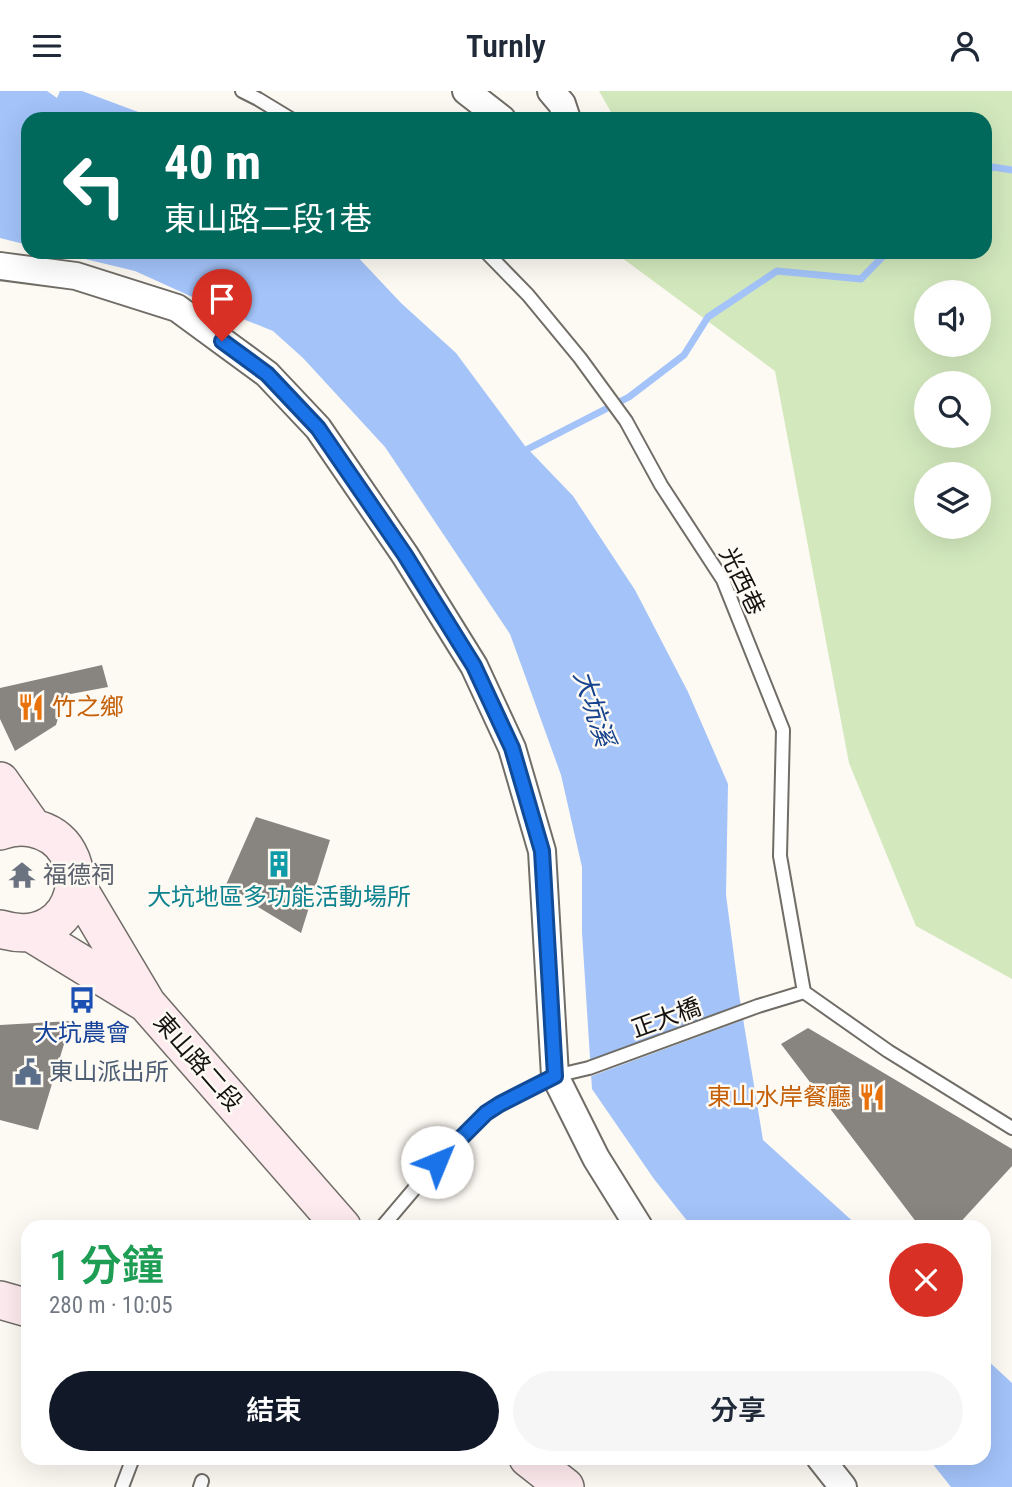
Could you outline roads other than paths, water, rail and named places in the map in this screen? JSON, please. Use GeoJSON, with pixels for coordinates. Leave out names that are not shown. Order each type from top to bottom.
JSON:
{"type":"FeatureCollection","features":[{"type":"Feature","properties":{"kind":"main road"},"geometry":{"type":"LineString","coordinates":[[0,781],[17,830]]}},
{"type":"Feature","properties":{"kind":"main road","name":"東山路二段"},"geometry":{"type":"LineString","coordinates":[[17,830],[41,830],[55,839],[67,852],[75,883],[147,1004],[336,1220]]}},
{"type":"Feature","properties":{"kind":"main road"},"geometry":{"type":"LineString","coordinates":[[16,931],[48,927],[62,916],[71,900],[75,883]]}},
{"type":"Feature","properties":{"kind":"main road"},"geometry":{"type":"LineString","coordinates":[[16,931],[147,1004]]}},
{"type":"Feature","properties":{"kind":"main road"},"geometry":{"type":"LineString","coordinates":[[0,1300],[21,1306]]}},
{"type":"Feature","properties":{"kind":"main road"},"geometry":{"type":"LineString","coordinates":[[537,1465],[565,1487]]}},
{"type":"Feature","properties":{"kind":"street"},"geometry":{"type":"LineString","coordinates":[[466,91],[493,112]]}},
{"type":"Feature","properties":{"kind":"street"},"geometry":{"type":"LineString","coordinates":[[551,91],[562,104],[565,112]]}},
{"type":"Feature","properties":{"kind":"street"},"geometry":{"type":"LineString","coordinates":[[0,266],[76,276],[177,308],[267,374],[318,428],[405,555],[474,666],[512,748],[542,851],[555,1076],[596,1159],[635,1220]]}},
{"type":"Feature","properties":{"kind":"street"},"geometry":{"type":"LineString","coordinates":[[826,1465],[844,1487]]}},
{"type":"Feature","properties":{"kind":"lane"},"geometry":{"type":"LineString","coordinates":[[242,91],[279,112]]}},
{"type":"Feature","properties":{"kind":"lane","name":"光西巷"},"geometry":{"type":"LineString","coordinates":[[493,259],[528,295],[609,397],[723,580],[783,730],[780,856],[804,992]]}},
{"type":"Feature","properties":{"kind":"lane"},"geometry":{"type":"LineString","coordinates":[[804,992],[888,1051],[1012,1128]]}},
{"type":"Feature","properties":{"kind":"lane","name":"正大橋"},"geometry":{"type":"LineString","coordinates":[[555,1076],[589,1068],[758,1006],[804,992]]}},
{"type":"Feature","properties":{"kind":"lane"},"geometry":{"type":"LineString","coordinates":[[388,1220],[437,1162],[486,1113],[555,1076]]}},
{"type":"Feature","properties":{"kind":"lane"},"geometry":{"type":"LineString","coordinates":[[122,1487],[130,1465]]}},
{"type":"Feature","properties":{"kind":"water"},"geometry":{"type":"Polygon","coordinates":[[[0,91],[47,91],[57,98],[60,91],[82,91],[138,112],[21,112],[21,243],[0,238],[0,91]]]}},
{"type":"Feature","properties":{"kind":"water","name":"大坑溪"},"geometry":{"type":"Polygon","coordinates":[[[85,259],[360,259],[401,303],[456,353],[525,446],[573,496],[635,590],[688,692],[728,784],[726,895],[763,1140],[851,1220],[686,1220],[654,1179],[592,1089],[582,932],[582,867],[561,775],[510,634],[385,447],[303,358],[273,331],[135,271],[85,259]]]}},
{"type":"Feature","properties":{"kind":"water"},"geometry":{"type":"Polygon","coordinates":[[[991,1364],[1012,1383],[1012,1487],[951,1487],[934,1465],[991,1465],[991,1364]]]}},
{"type":"Feature","properties":{"kind":"waterway"},"geometry":{"type":"LineString","coordinates":[[992,168],[1012,170]]}},
{"type":"Feature","properties":{"kind":"waterway"},"geometry":{"type":"LineString","coordinates":[[520,453],[629,397],[684,355],[708,317],[777,271],[861,279],[880,259]]}},
{"type":"Feature","properties":{"kind":"place","name":"竹之鄉"},"geometry":{"type":"Point","coordinates":[31,707]}},
{"type":"Feature","properties":{"kind":"place","name":"大坑地區多功能活動場所"},"geometry":{"type":"Point","coordinates":[279,864]}},
{"type":"Feature","properties":{"kind":"place","name":"福德祠"},"geometry":{"type":"Point","coordinates":[22,875]}},
{"type":"Feature","properties":{"kind":"place","name":"大坑農會"},"geometry":{"type":"Point","coordinates":[82,1000]}},
{"type":"Feature","properties":{"kind":"place","name":"東山派出所"},"geometry":{"type":"Point","coordinates":[28,1072]}},
{"type":"Feature","properties":{"kind":"place","name":"東山水岸餐廳"},"geometry":{"type":"Point","coordinates":[872,1097]}}]}
